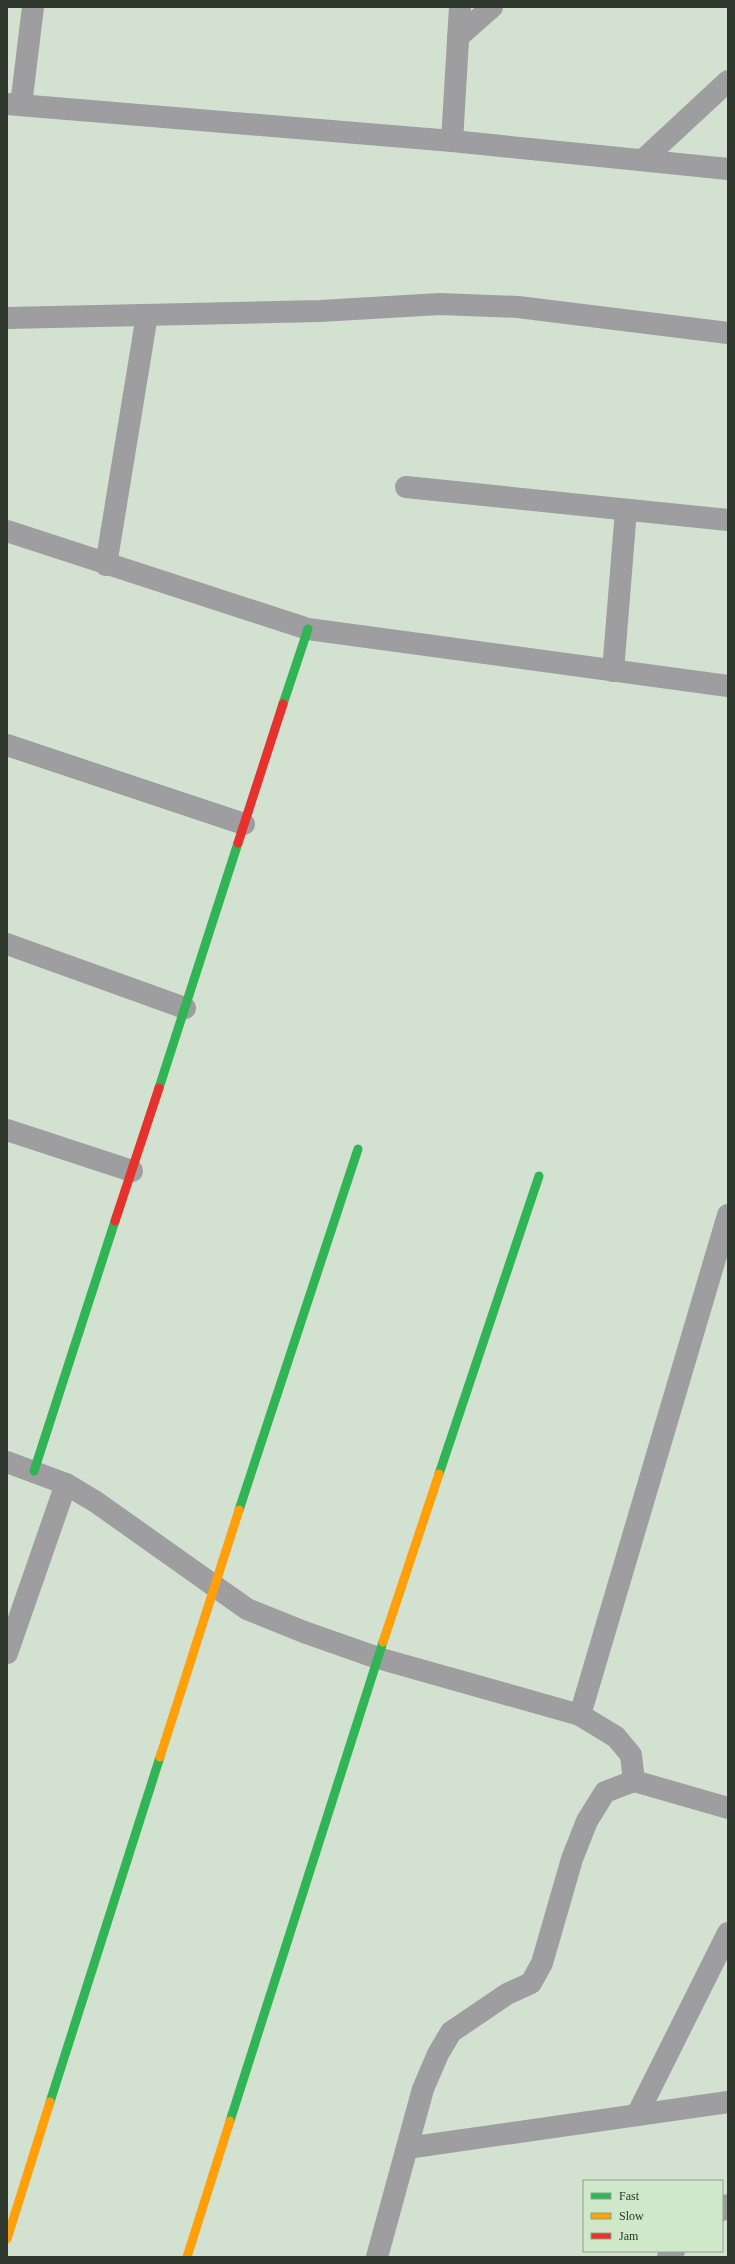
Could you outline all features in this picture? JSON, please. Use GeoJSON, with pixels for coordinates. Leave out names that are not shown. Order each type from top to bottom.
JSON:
{"type":"FeatureCollection","features":[{"type":"Feature","properties":{"kind":"street"},"geometry":{"type":"LineString","coordinates":[[33,7],[14,104],[452,141],[728,169]]}},
{"type":"Feature","properties":{"kind":"street"},"geometry":{"type":"LineString","coordinates":[[452,141],[460,7]]}},
{"type":"Feature","properties":{"kind":"street"},"geometry":{"type":"LineString","coordinates":[[458,36],[492,7]]}},
{"type":"Feature","properties":{"kind":"street"},"geometry":{"type":"LineString","coordinates":[[643,160],[728,81]]}},
{"type":"Feature","properties":{"kind":"street"},"geometry":{"type":"LineString","coordinates":[[7,318],[320,311],[448,304],[518,307],[728,333]]}},
{"type":"Feature","properties":{"kind":"street"},"geometry":{"type":"LineString","coordinates":[[106,565],[147,315]]}},
{"type":"Feature","properties":{"kind":"street"},"geometry":{"type":"LineString","coordinates":[[406,487],[728,520]]}},
{"type":"Feature","properties":{"kind":"street"},"geometry":{"type":"LineString","coordinates":[[614,671],[626,510]]}},
{"type":"Feature","properties":{"kind":"street"},"geometry":{"type":"LineString","coordinates":[[7,531],[106,565],[308,629],[728,686]]}},
{"type":"Feature","properties":{"kind":"street"},"geometry":{"type":"LineString","coordinates":[[34,1471],[308,629]]}},
{"type":"Feature","properties":{"kind":"street"},"geometry":{"type":"LineString","coordinates":[[7,745],[244,824]]}},
{"type":"Feature","properties":{"kind":"street"},"geometry":{"type":"LineString","coordinates":[[7,944],[185,1008]]}},
{"type":"Feature","properties":{"kind":"street"},"geometry":{"type":"LineString","coordinates":[[7,1130],[132,1171]]}},
{"type":"Feature","properties":{"kind":"street"},"geometry":{"type":"LineString","coordinates":[[7,2239],[214,1587],[358,1148]]}},
{"type":"Feature","properties":{"kind":"street"},"geometry":{"type":"LineString","coordinates":[[187,2257],[378,1658],[539,1176]]}},
{"type":"Feature","properties":{"kind":"street"},"geometry":{"type":"LineString","coordinates":[[580,1715],[728,1215]]}},
{"type":"Feature","properties":{"kind":"street"},"geometry":{"type":"LineString","coordinates":[[7,1462],[66,1484],[96,1502],[214,1587],[248,1609],[304,1632],[378,1658],[580,1715],[616,1737],[631,1755],[634,1781]]}},
{"type":"Feature","properties":{"kind":"street"},"geometry":{"type":"LineString","coordinates":[[7,1653],[66,1484]]}},
{"type":"Feature","properties":{"kind":"street"},"geometry":{"type":"LineString","coordinates":[[377,2257],[423,2089],[438,2054],[450,2032],[507,1994],[531,1983],[542,1963],[572,1859],[587,1821],[605,1792],[634,1781],[728,1808]]}},
{"type":"Feature","properties":{"kind":"street"},"geometry":{"type":"LineString","coordinates":[[637,2115],[728,1932]]}},
{"type":"Feature","properties":{"kind":"street"},"geometry":{"type":"LineString","coordinates":[[407,2148],[728,2102]]}},
{"type":"Feature","properties":{"kind":"traffic: fast"},"geometry":{"type":"LineString","coordinates":[[283,704],[308,629]]}},
{"type":"Feature","properties":{"kind":"traffic: fast"},"geometry":{"type":"LineString","coordinates":[[159,1088],[238,843]]}},
{"type":"Feature","properties":{"kind":"traffic: fast"},"geometry":{"type":"LineString","coordinates":[[239,1510],[358,1149]]}},
{"type":"Feature","properties":{"kind":"traffic: fast"},"geometry":{"type":"LineString","coordinates":[[439,1474],[539,1176]]}},
{"type":"Feature","properties":{"kind":"traffic: fast"},"geometry":{"type":"LineString","coordinates":[[34,1471],[115,1221]]}},
{"type":"Feature","properties":{"kind":"traffic: fast"},"geometry":{"type":"LineString","coordinates":[[230,2121],[383,1642]]}},
{"type":"Feature","properties":{"kind":"traffic: fast"},"geometry":{"type":"LineString","coordinates":[[50,2102],[160,1757]]}},
{"type":"Feature","properties":{"kind":"traffic: slow"},"geometry":{"type":"LineString","coordinates":[[383,1642],[439,1474]]}},
{"type":"Feature","properties":{"kind":"traffic: slow"},"geometry":{"type":"LineString","coordinates":[[160,1757],[239,1510]]}},
{"type":"Feature","properties":{"kind":"traffic: slow"},"geometry":{"type":"LineString","coordinates":[[7,2239],[50,2102]]}},
{"type":"Feature","properties":{"kind":"traffic: slow"},"geometry":{"type":"LineString","coordinates":[[187,2257],[230,2121]]}},
{"type":"Feature","properties":{"kind":"traffic: jam"},"geometry":{"type":"LineString","coordinates":[[238,843],[283,704]]}},
{"type":"Feature","properties":{"kind":"traffic: jam"},"geometry":{"type":"LineString","coordinates":[[115,1221],[159,1088]]}}]}
